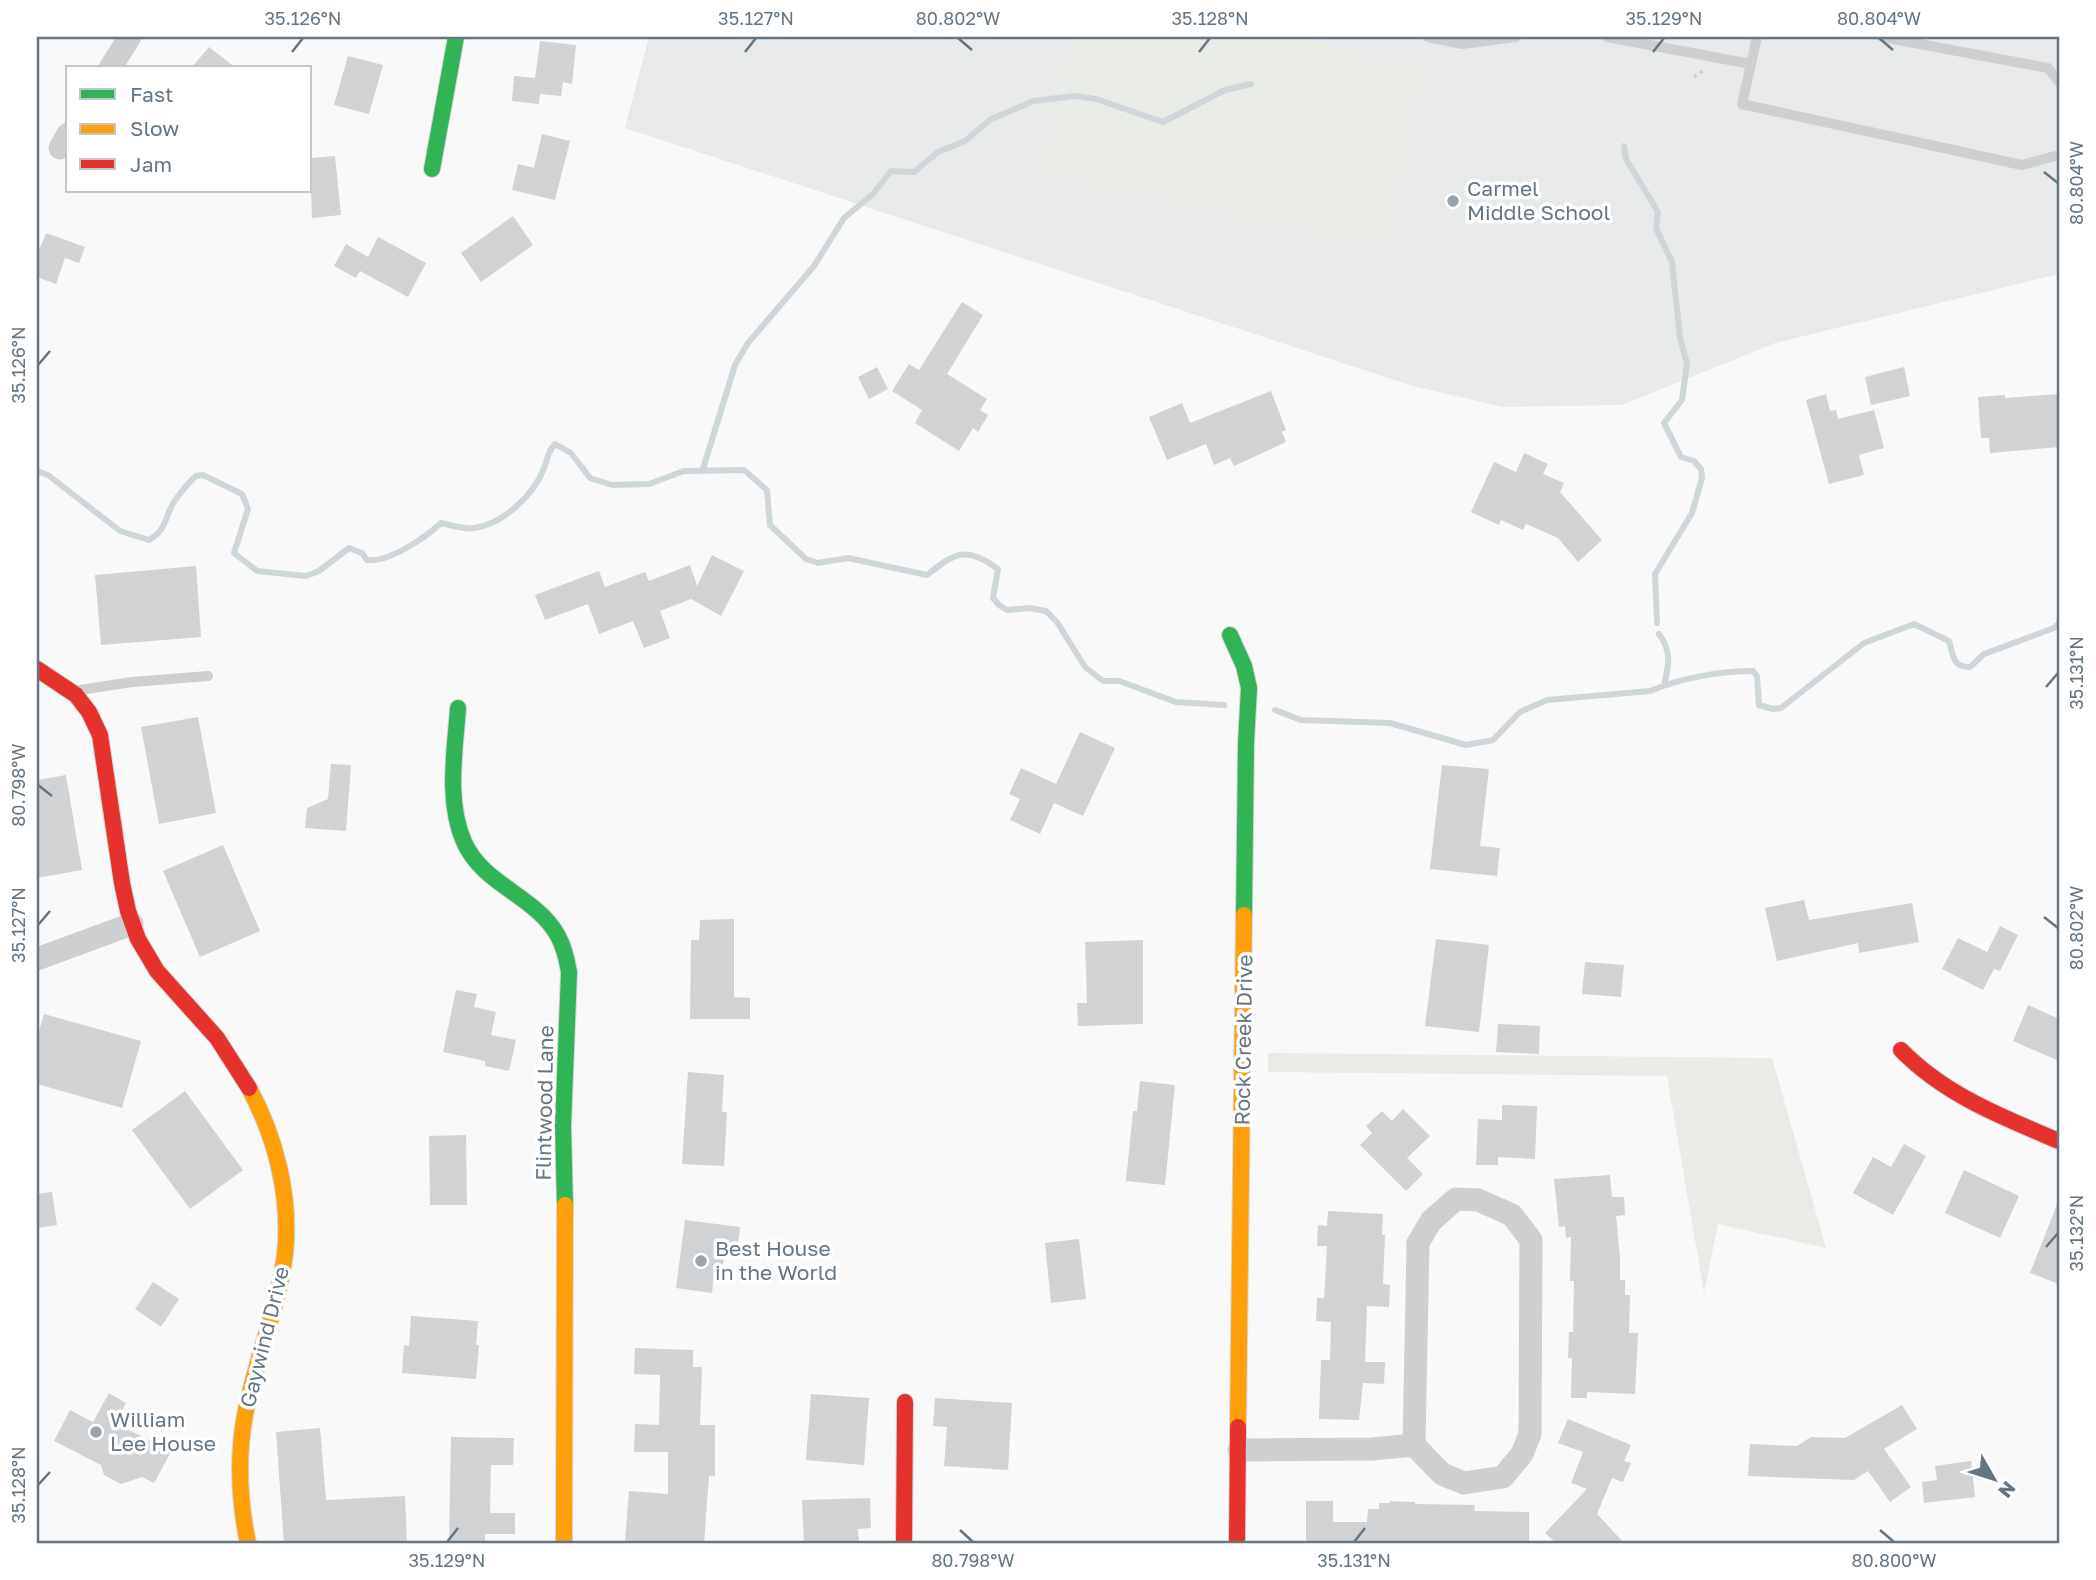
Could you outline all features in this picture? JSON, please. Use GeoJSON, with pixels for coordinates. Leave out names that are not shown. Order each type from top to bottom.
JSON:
{"type":"FeatureCollection","features":[{"type":"Feature","properties":{"kind":"street"},"geometry":{"type":"LineString","coordinates":[[111,66],[130,37]]}},
{"type":"Feature","properties":{"kind":"street"},"geometry":{"type":"LineString","coordinates":[[432,169],[456,37]]}},
{"type":"Feature","properties":{"kind":"street","name":"Rock Creek Drive"},"geometry":{"type":"LineString","coordinates":[[1230,635],[1244,666],[1249,688],[1246,743],[1237,1543]]}},
{"type":"Feature","properties":{"kind":"street","name":"Gaywind Drive"},"geometry":{"type":"LineString","coordinates":[[40,673],[74,691],[96,722],[125,902],[145,953],[165,984],[201,1019],[228,1052],[251,1088],[274,1147],[283,1187],[286,1228],[284,1264],[278,1299],[248,1405],[240,1447],[239,1478],[248,1543]]}},
{"type":"Feature","properties":{"kind":"street","name":"Flintwood Lane"},"geometry":{"type":"LineString","coordinates":[[458,708],[456,814],[464,843],[487,875],[553,928],[564,949],[569,972],[563,1126],[564,1543]]}},
{"type":"Feature","properties":{"kind":"street"},"geometry":{"type":"LineString","coordinates":[[37,959],[132,923]]}},
{"type":"Feature","properties":{"kind":"street"},"geometry":{"type":"LineString","coordinates":[[1900,1050],[1916,1068],[1944,1088],[2059,1141]]}},
{"type":"Feature","properties":{"kind":"street"},"geometry":{"type":"LineString","coordinates":[[1456,1199],[1478,1200],[1512,1215],[1531,1240],[1530,1434],[1522,1454],[1503,1476],[1464,1483],[1442,1474],[1414,1445],[1418,1244],[1431,1221],[1456,1199]]}},
{"type":"Feature","properties":{"kind":"street"},"geometry":{"type":"LineString","coordinates":[[904,1543],[905,1402]]}},
{"type":"Feature","properties":{"kind":"street"},"geometry":{"type":"LineString","coordinates":[[1239,1450],[1372,1449],[1414,1445]]}},
{"type":"Feature","properties":{"kind":"lane"},"geometry":{"type":"LineString","coordinates":[[1428,37],[1462,44],[1516,37]]}},
{"type":"Feature","properties":{"kind":"lane"},"geometry":{"type":"LineString","coordinates":[[1607,37],[1751,64]]}},
{"type":"Feature","properties":{"kind":"lane"},"geometry":{"type":"LineString","coordinates":[[1757,37],[1742,104],[2022,165],[2059,155]]}},
{"type":"Feature","properties":{"kind":"lane"},"geometry":{"type":"LineString","coordinates":[[1882,37],[2048,68],[2059,82]]}},
{"type":"Feature","properties":{"kind":"lane"},"geometry":{"type":"LineString","coordinates":[[74,691],[132,682],[208,676]]}},
{"type":"Feature","properties":{"kind":"shaded area","name":"Carmel Middle School"},"geometry":{"type":"Polygon","coordinates":[[[649,37],[2059,37],[2059,274],[1775,343],[1622,405],[1503,407],[1413,386],[625,128],[649,37]]]}},
{"type":"Feature","properties":{"kind":"shaded area"},"geometry":{"type":"Polygon","coordinates":[[[1070,37],[1289,37],[1423,67],[1386,250],[1039,174],[1070,37]]]}},
{"type":"Feature","properties":{"kind":"shaded area"},"geometry":{"type":"Polygon","coordinates":[[[1268,1053],[1772,1058],[1826,1248],[1718,1224],[1704,1293],[1667,1076],[1268,1072],[1268,1053]]]}},
{"type":"Feature","properties":{"kind":"building"},"geometry":{"type":"Polygon","coordinates":[[[540,41],[576,45],[572,84],[563,82],[561,96],[540,94],[539,104],[512,101],[514,76],[535,78],[540,41]]]}},
{"type":"Feature","properties":{"kind":"building"},"geometry":{"type":"Polygon","coordinates":[[[209,47],[233,66],[193,66],[209,47]]]}},
{"type":"Feature","properties":{"kind":"building"},"geometry":{"type":"Polygon","coordinates":[[[348,56],[383,65],[369,114],[334,105],[348,56]]]}},
{"type":"Feature","properties":{"kind":"building"},"geometry":{"type":"Polygon","coordinates":[[[542,134],[570,141],[555,200],[512,190],[518,164],[534,168],[542,134]]]}},
{"type":"Feature","properties":{"kind":"building"},"geometry":{"type":"Polygon","coordinates":[[[335,156],[341,215],[312,218],[312,158],[335,156]]]}},
{"type":"Feature","properties":{"kind":"building"},"geometry":{"type":"Polygon","coordinates":[[[513,216],[533,245],[481,282],[461,253],[513,216]]]}},
{"type":"Feature","properties":{"kind":"building"},"geometry":{"type":"Polygon","coordinates":[[[46,233],[85,247],[79,263],[65,258],[56,284],[37,277],[37,247],[40,248],[46,233]]]}},
{"type":"Feature","properties":{"kind":"building"},"geometry":{"type":"Polygon","coordinates":[[[378,237],[426,263],[408,297],[360,271],[356,278],[334,266],[346,244],[368,257],[378,237]]]}},
{"type":"Feature","properties":{"kind":"building"},"geometry":{"type":"Polygon","coordinates":[[[962,302],[983,315],[947,374],[987,399],[980,410],[988,415],[978,432],[973,428],[959,451],[915,423],[922,410],[892,391],[909,364],[919,370],[962,302]]]}},
{"type":"Feature","properties":{"kind":"building"},"geometry":{"type":"Polygon","coordinates":[[[877,367],[888,389],[869,399],[858,377],[877,367]]]}},
{"type":"Feature","properties":{"kind":"building"},"geometry":{"type":"Polygon","coordinates":[[[1904,367],[1910,396],[1871,405],[1865,377],[1904,367]]]}},
{"type":"Feature","properties":{"kind":"building"},"geometry":{"type":"Polygon","coordinates":[[[1271,391],[1286,430],[1282,432],[1286,442],[1234,466],[1230,458],[1214,465],[1206,444],[1167,460],[1149,417],[1182,403],[1190,423],[1271,391]]]}},
{"type":"Feature","properties":{"kind":"building"},"geometry":{"type":"Polygon","coordinates":[[[1826,394],[1830,411],[1836,410],[1838,419],[1874,410],[1884,448],[1859,455],[1864,475],[1829,484],[1806,400],[1826,394]]]}},
{"type":"Feature","properties":{"kind":"building"},"geometry":{"type":"Polygon","coordinates":[[[2059,394],[2059,447],[1990,453],[1989,438],[1981,438],[1978,397],[2059,394]]]}},
{"type":"Feature","properties":{"kind":"building"},"geometry":{"type":"Polygon","coordinates":[[[1524,453],[1548,464],[1543,474],[1564,483],[1560,492],[1602,540],[1578,562],[1558,538],[1526,524],[1523,530],[1501,520],[1499,525],[1471,512],[1494,462],[1516,472],[1524,453]]]}},
{"type":"Feature","properties":{"kind":"building"},"geometry":{"type":"Polygon","coordinates":[[[712,555],[744,571],[721,616],[691,599],[660,611],[670,638],[644,648],[633,621],[599,634],[588,604],[545,620],[535,595],[599,571],[605,587],[645,572],[649,581],[690,565],[697,586],[712,555]]]}},
{"type":"Feature","properties":{"kind":"building"},"geometry":{"type":"Polygon","coordinates":[[[196,566],[201,637],[101,645],[95,575],[196,566]]]}},
{"type":"Feature","properties":{"kind":"building"},"geometry":{"type":"Polygon","coordinates":[[[198,717],[216,813],[159,824],[141,727],[198,717]]]}},
{"type":"Feature","properties":{"kind":"building"},"geometry":{"type":"Polygon","coordinates":[[[1080,732],[1115,748],[1083,816],[1054,803],[1040,834],[1010,820],[1020,799],[1009,794],[1021,768],[1056,784],[1080,732]]]}},
{"type":"Feature","properties":{"kind":"building"},"geometry":{"type":"Polygon","coordinates":[[[331,764],[351,765],[346,831],[305,828],[307,808],[328,799],[331,764]]]}},
{"type":"Feature","properties":{"kind":"building"},"geometry":{"type":"Polygon","coordinates":[[[1442,765],[1489,769],[1480,846],[1500,848],[1497,876],[1430,869],[1442,765]]]}},
{"type":"Feature","properties":{"kind":"building"},"geometry":{"type":"Polygon","coordinates":[[[66,775],[82,870],[37,878],[37,780],[66,775]]]}},
{"type":"Feature","properties":{"kind":"building"},"geometry":{"type":"Polygon","coordinates":[[[223,845],[260,931],[200,957],[163,871],[223,845]]]}},
{"type":"Feature","properties":{"kind":"building"},"geometry":{"type":"Polygon","coordinates":[[[1804,900],[1809,920],[1912,903],[1919,942],[1859,953],[1858,943],[1777,961],[1765,908],[1804,900]]]}},
{"type":"Feature","properties":{"kind":"building"},"geometry":{"type":"Polygon","coordinates":[[[734,919],[734,997],[750,998],[750,1019],[690,1019],[691,940],[699,940],[700,920],[734,919]]]}},
{"type":"Feature","properties":{"kind":"building"},"geometry":{"type":"Polygon","coordinates":[[[2000,926],[2018,935],[2000,971],[1994,969],[1983,990],[1942,969],[1958,938],[1987,952],[2000,926]]]}},
{"type":"Feature","properties":{"kind":"building"},"geometry":{"type":"Polygon","coordinates":[[[1436,939],[1489,945],[1479,1032],[1425,1026],[1436,939]]]}},
{"type":"Feature","properties":{"kind":"building"},"geometry":{"type":"Polygon","coordinates":[[[1143,940],[1143,1024],[1078,1026],[1077,1003],[1087,1003],[1085,942],[1143,940]]]}},
{"type":"Feature","properties":{"kind":"building"},"geometry":{"type":"Polygon","coordinates":[[[1585,962],[1624,965],[1621,997],[1582,994],[1585,962]]]}},
{"type":"Feature","properties":{"kind":"building"},"geometry":{"type":"Polygon","coordinates":[[[456,990],[477,994],[474,1007],[496,1012],[491,1035],[516,1040],[509,1071],[485,1066],[485,1061],[443,1052],[456,990]]]}},
{"type":"Feature","properties":{"kind":"building"},"geometry":{"type":"Polygon","coordinates":[[[2028,1005],[2059,1019],[2059,1061],[2013,1041],[2028,1005]]]}},
{"type":"Feature","properties":{"kind":"building"},"geometry":{"type":"Polygon","coordinates":[[[44,1014],[141,1041],[122,1108],[37,1084],[37,1039],[44,1014]]]}},
{"type":"Feature","properties":{"kind":"building"},"geometry":{"type":"Polygon","coordinates":[[[1498,1024],[1540,1026],[1539,1054],[1496,1052],[1498,1024]]]}},
{"type":"Feature","properties":{"kind":"building"},"geometry":{"type":"Polygon","coordinates":[[[688,1072],[724,1075],[722,1112],[727,1112],[724,1166],[682,1164],[688,1072]]]}},
{"type":"Feature","properties":{"kind":"building"},"geometry":{"type":"Polygon","coordinates":[[[1140,1081],[1175,1085],[1165,1185],[1126,1181],[1133,1111],[1137,1111],[1140,1081]]]}},
{"type":"Feature","properties":{"kind":"building"},"geometry":{"type":"Polygon","coordinates":[[[185,1091],[243,1170],[190,1209],[132,1130],[185,1091]]]}},
{"type":"Feature","properties":{"kind":"building"},"geometry":{"type":"Polygon","coordinates":[[[1502,1105],[1537,1106],[1535,1159],[1498,1157],[1498,1165],[1476,1165],[1478,1119],[1502,1120],[1502,1105]]]}},
{"type":"Feature","properties":{"kind":"building"},"geometry":{"type":"Polygon","coordinates":[[[1403,1109],[1430,1136],[1407,1158],[1423,1174],[1406,1191],[1360,1145],[1372,1133],[1366,1126],[1382,1111],[1392,1121],[1403,1109]]]}},
{"type":"Feature","properties":{"kind":"building"},"geometry":{"type":"Polygon","coordinates":[[[466,1135],[467,1205],[430,1205],[429,1136],[466,1135]]]}},
{"type":"Feature","properties":{"kind":"building"},"geometry":{"type":"Polygon","coordinates":[[[1904,1144],[1926,1156],[1893,1215],[1853,1193],[1873,1157],[1891,1167],[1904,1144]]]}},
{"type":"Feature","properties":{"kind":"building"},"geometry":{"type":"Polygon","coordinates":[[[1964,1170],[2019,1196],[2000,1238],[1945,1213],[1964,1170]]]}},
{"type":"Feature","properties":{"kind":"building"},"geometry":{"type":"Polygon","coordinates":[[[1610,1175],[1612,1197],[1624,1197],[1625,1215],[1616,1216],[1620,1280],[1625,1280],[1625,1295],[1630,1295],[1629,1333],[1638,1333],[1635,1394],[1587,1392],[1587,1398],[1571,1398],[1572,1358],[1568,1358],[1569,1332],[1573,1332],[1574,1281],[1570,1281],[1571,1237],[1566,1238],[1565,1226],[1559,1227],[1554,1179],[1610,1175]]]}},
{"type":"Feature","properties":{"kind":"building"},"geometry":{"type":"Polygon","coordinates":[[[52,1192],[57,1225],[37,1228],[37,1194],[52,1192]]]}},
{"type":"Feature","properties":{"kind":"building"},"geometry":{"type":"Polygon","coordinates":[[[2059,1202],[2059,1284],[2030,1273],[2059,1202]]]}},
{"type":"Feature","properties":{"kind":"building"},"geometry":{"type":"Polygon","coordinates":[[[1328,1211],[1383,1214],[1383,1284],[1390,1285],[1389,1307],[1367,1306],[1365,1362],[1385,1362],[1384,1384],[1363,1383],[1359,1420],[1319,1419],[1321,1360],[1330,1360],[1331,1322],[1316,1321],[1317,1298],[1324,1298],[1327,1246],[1317,1246],[1318,1225],[1327,1226],[1328,1211]]]}},
{"type":"Feature","properties":{"kind":"building","name":"Best House in the World"},"geometry":{"type":"Polygon","coordinates":[[[685,1220],[740,1227],[737,1254],[725,1252],[722,1269],[715,1268],[712,1293],[676,1288],[685,1220]]]}},
{"type":"Feature","properties":{"kind":"building"},"geometry":{"type":"Polygon","coordinates":[[[1079,1239],[1086,1299],[1051,1303],[1045,1243],[1079,1239]]]}},
{"type":"Feature","properties":{"kind":"building"},"geometry":{"type":"Polygon","coordinates":[[[153,1282],[179,1299],[161,1327],[135,1309],[153,1282]]]}},
{"type":"Feature","properties":{"kind":"building"},"geometry":{"type":"Polygon","coordinates":[[[411,1316],[478,1321],[476,1379],[402,1373],[404,1345],[409,1346],[411,1316]]]}},
{"type":"Feature","properties":{"kind":"building"},"geometry":{"type":"Polygon","coordinates":[[[635,1348],[693,1350],[693,1367],[702,1367],[700,1425],[715,1425],[715,1476],[709,1476],[704,1543],[625,1542],[629,1491],[668,1494],[668,1452],[634,1452],[635,1424],[659,1425],[660,1375],[634,1374],[635,1348]]]}},
{"type":"Feature","properties":{"kind":"building","name":"William Lee House"},"geometry":{"type":"Polygon","coordinates":[[[109,1393],[126,1403],[116,1423],[171,1452],[154,1483],[142,1477],[121,1484],[104,1475],[101,1465],[54,1441],[70,1410],[93,1422],[109,1393]]]}},
{"type":"Feature","properties":{"kind":"building"},"geometry":{"type":"Polygon","coordinates":[[[811,1394],[869,1398],[864,1465],[806,1460],[811,1394]]]}},
{"type":"Feature","properties":{"kind":"building"},"geometry":{"type":"Polygon","coordinates":[[[935,1398],[1012,1403],[1008,1470],[944,1466],[947,1427],[933,1426],[935,1398]]]}},
{"type":"Feature","properties":{"kind":"building"},"geometry":{"type":"Polygon","coordinates":[[[1902,1405],[1917,1429],[1884,1449],[1911,1487],[1890,1502],[1868,1471],[1854,1480],[1748,1476],[1750,1444],[1797,1446],[1811,1437],[1845,1438],[1902,1405]]]}},
{"type":"Feature","properties":{"kind":"building"},"geometry":{"type":"Polygon","coordinates":[[[1568,1419],[1631,1445],[1624,1461],[1631,1463],[1623,1482],[1612,1478],[1597,1514],[1624,1543],[1556,1543],[1545,1533],[1587,1489],[1571,1483],[1583,1452],[1558,1443],[1568,1419]]]}},
{"type":"Feature","properties":{"kind":"building"},"geometry":{"type":"Polygon","coordinates":[[[320,1428],[326,1500],[405,1496],[407,1543],[284,1543],[276,1432],[320,1428]]]}},
{"type":"Feature","properties":{"kind":"building"},"geometry":{"type":"Polygon","coordinates":[[[451,1437],[514,1438],[513,1465],[491,1465],[490,1513],[515,1513],[515,1534],[485,1534],[485,1543],[449,1543],[451,1437]]]}},
{"type":"Feature","properties":{"kind":"building"},"geometry":{"type":"Polygon","coordinates":[[[1971,1461],[1975,1497],[1924,1503],[1922,1482],[1937,1480],[1935,1466],[1971,1461]]]}},
{"type":"Feature","properties":{"kind":"building"},"geometry":{"type":"Polygon","coordinates":[[[870,1498],[871,1528],[858,1529],[859,1543],[804,1543],[802,1500],[870,1498]]]}},
{"type":"Feature","properties":{"kind":"building"},"geometry":{"type":"Polygon","coordinates":[[[1306,1501],[1333,1501],[1333,1522],[1367,1522],[1368,1509],[1379,1509],[1379,1503],[1390,1501],[1475,1505],[1474,1511],[1529,1512],[1529,1543],[1306,1543],[1306,1501]]]}},
{"type":"Feature","properties":{"kind":"waterway"},"geometry":{"type":"LineString","coordinates":[[703,469],[735,365],[748,343],[814,266],[844,218],[873,194],[891,171],[914,172],[938,152],[965,141],[991,119],[1034,101],[1074,96],[1096,99],[1163,122],[1225,90],[1251,84]]}},
{"type":"Feature","properties":{"kind":"waterway"},"geometry":{"type":"LineString","coordinates":[[1624,146],[1626,159],[1658,212],[1656,228],[1672,262],[1680,338],[1687,364],[1682,400],[1664,423],[1681,457],[1694,461],[1701,469],[1702,478],[1692,513],[1655,574],[1657,623]]}},
{"type":"Feature","properties":{"kind":"waterway"},"geometry":{"type":"LineString","coordinates":[[37,471],[48,475],[120,531],[149,540],[162,528],[184,488],[196,476],[203,475],[242,494],[248,509],[234,553],[257,571],[306,576],[319,571],[349,548],[362,553],[367,560],[376,560],[406,548],[441,523],[470,528],[496,521],[516,507],[533,488],[555,444],[571,453],[590,478],[612,485],[649,484],[684,471],[744,470],[767,490],[770,525],[806,559],[818,563],[848,558],[927,575],[953,557],[977,557],[998,569],[993,598],[999,605],[1007,610],[1029,608],[1046,611],[1057,622],[1085,667],[1103,681],[1119,681],[1176,702],[1224,705]]}},
{"type":"Feature","properties":{"kind":"waterway"},"geometry":{"type":"LineString","coordinates":[[1275,710],[1301,720],[1390,723],[1466,745],[1493,740],[1520,712],[1547,700],[1650,691],[1688,679],[1727,672],[1753,671],[1757,676],[1759,705],[1781,708],[1864,643],[1914,624],[1949,641],[1957,663],[1970,667],[1984,654],[2054,628],[2059,623]]}},
{"type":"Feature","properties":{"kind":"waterway"},"geometry":{"type":"LineString","coordinates":[[1659,634],[1666,646],[1668,659],[1664,685]]}},
{"type":"Feature","properties":{"kind":"traffic: fast"},"geometry":{"type":"LineString","coordinates":[[432,169],[456,37]]}},
{"type":"Feature","properties":{"kind":"traffic: fast"},"geometry":{"type":"LineString","coordinates":[[1230,635],[1244,666],[1249,688],[1244,915]]}},
{"type":"Feature","properties":{"kind":"traffic: fast"},"geometry":{"type":"LineString","coordinates":[[458,708],[453,793],[458,826],[464,842],[484,869],[537,910],[548,922],[564,949],[569,972],[563,1126],[565,1205]]}},
{"type":"Feature","properties":{"kind":"traffic: slow"},"geometry":{"type":"LineString","coordinates":[[1238,1427],[1244,915]]}},
{"type":"Feature","properties":{"kind":"traffic: slow"},"geometry":{"type":"LineString","coordinates":[[248,1543],[240,1479],[242,1431],[249,1395],[282,1274],[286,1233],[286,1211],[274,1147],[249,1088]]}},
{"type":"Feature","properties":{"kind":"traffic: slow"},"geometry":{"type":"LineString","coordinates":[[564,1543],[565,1205]]}},
{"type":"Feature","properties":{"kind":"traffic: jam"},"geometry":{"type":"LineString","coordinates":[[37,669],[76,695],[89,712],[100,735],[122,883],[138,939],[157,971],[217,1038],[249,1088]]}},
{"type":"Feature","properties":{"kind":"traffic: jam"},"geometry":{"type":"LineString","coordinates":[[1901,1050],[1918,1066],[1955,1092],[1996,1114],[2059,1141]]}},
{"type":"Feature","properties":{"kind":"traffic: jam"},"geometry":{"type":"LineString","coordinates":[[904,1543],[905,1402]]}},
{"type":"Feature","properties":{"kind":"traffic: jam"},"geometry":{"type":"LineString","coordinates":[[1237,1543],[1238,1427]]}},
{"type":"Feature","properties":{"kind":"place","name":"Carmel Middle School"},"geometry":{"type":"Point","coordinates":[1453,201]}},
{"type":"Feature","properties":{"kind":"place","name":"Best House in the World"},"geometry":{"type":"Point","coordinates":[701,1261]}},
{"type":"Feature","properties":{"kind":"place","name":"William Lee House"},"geometry":{"type":"Point","coordinates":[96,1432]}}]}
